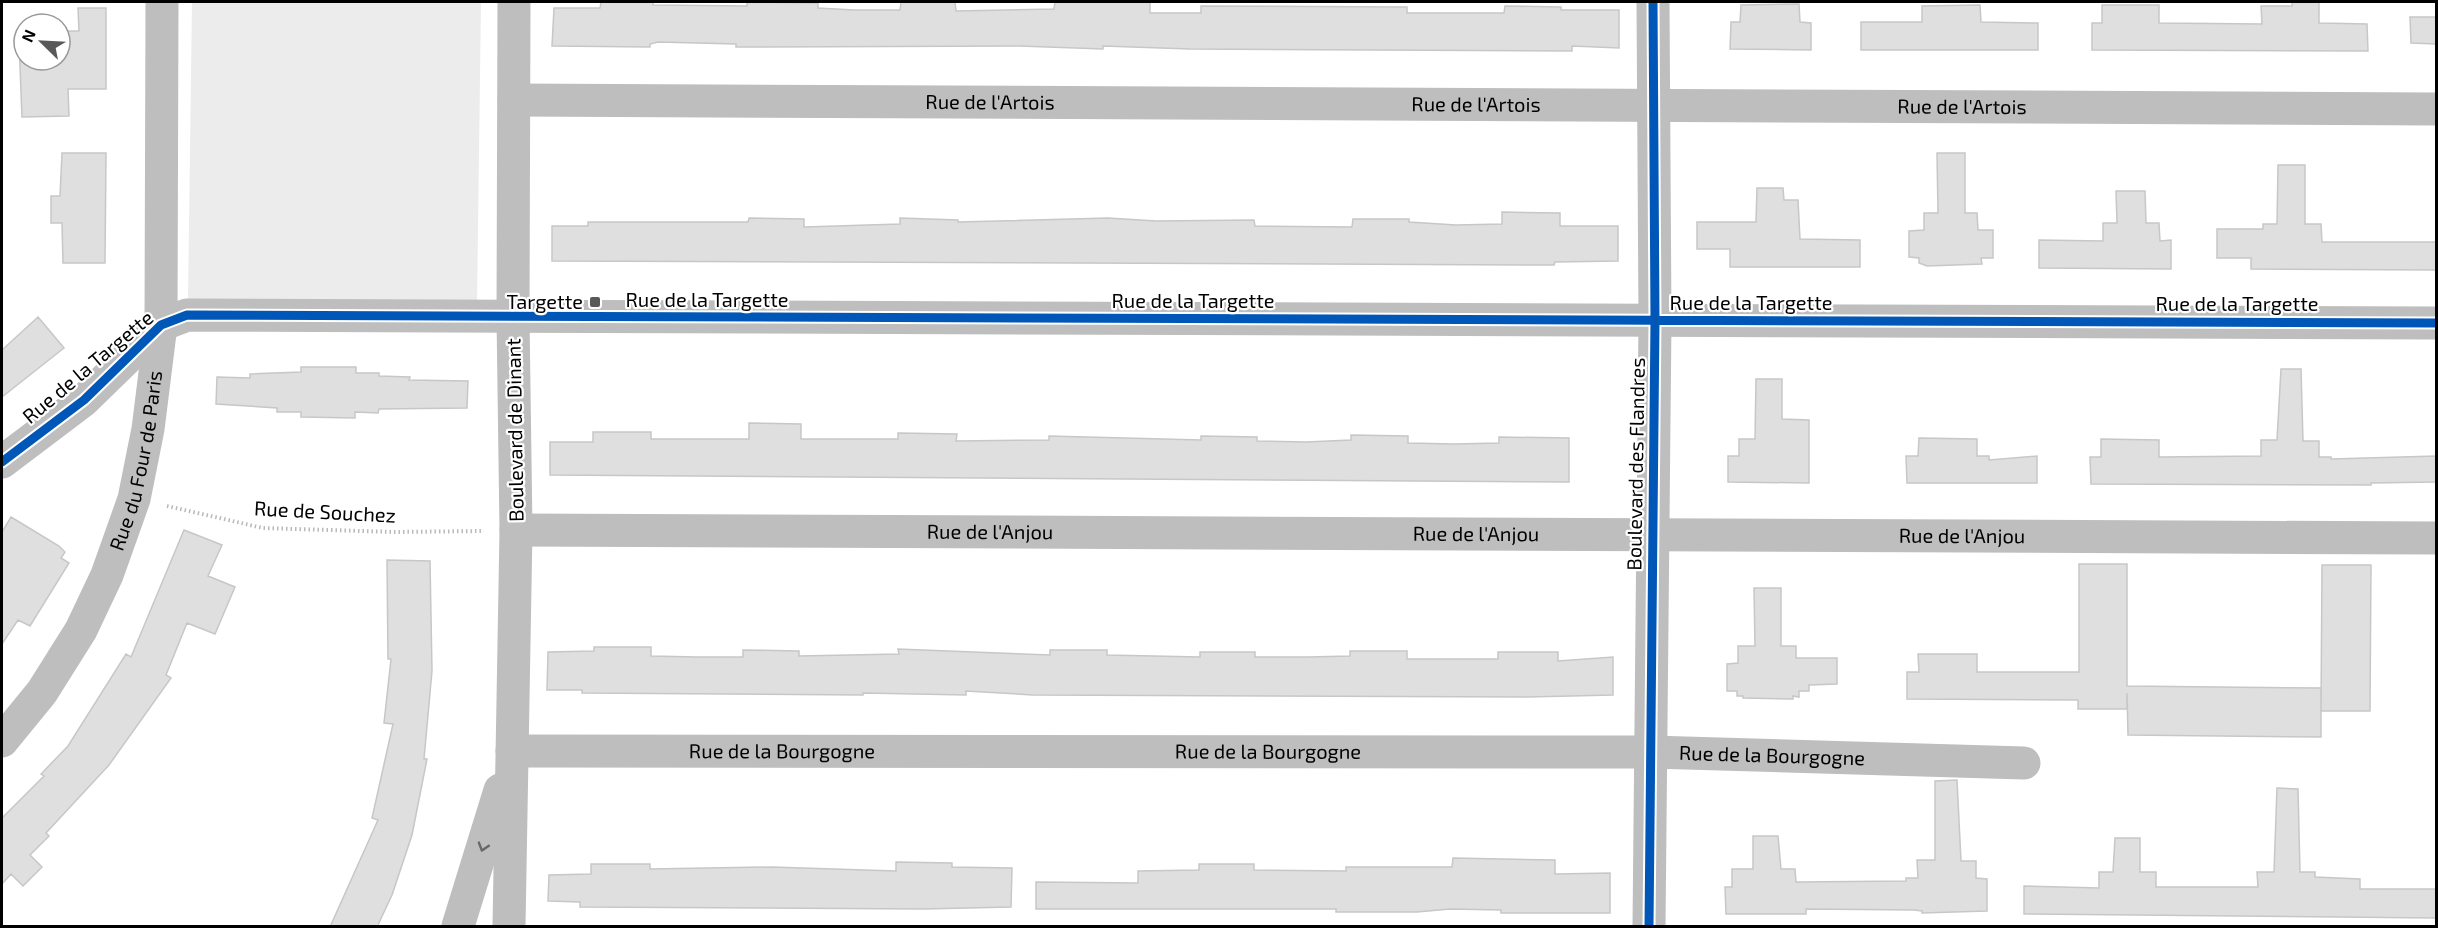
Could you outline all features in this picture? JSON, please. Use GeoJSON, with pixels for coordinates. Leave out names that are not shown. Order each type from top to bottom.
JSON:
{"type":"FeatureCollection","features":[{"type":"Feature","properties":{"kind":"street","name":"Rue du Four de Paris"},"geometry":{"type":"LineString","coordinates":[[2,741],[42,692],[81,630],[106,575],[134,499],[148,429],[161,325],[162,2]]}},
{"type":"Feature","properties":{"kind":"street","name":"Boulevard de Dinant"},"geometry":{"type":"LineString","coordinates":[[509,927],[516,531],[513,317],[514,2]]}},
{"type":"Feature","properties":{"kind":"street","name":"Boulevard des Flandres"},"geometry":{"type":"LineString","coordinates":[[1649,927],[1655,320],[1653,2]]}},
{"type":"Feature","properties":{"kind":"street","name":"Rue de l'Artois"},"geometry":{"type":"LineString","coordinates":[[514,100],[2436,109]]}},
{"type":"Feature","properties":{"kind":"street","name":"Rue de la Targette"},"geometry":{"type":"LineString","coordinates":[[2,462],[84,400],[161,325],[188,315],[2436,323]]}},
{"type":"Feature","properties":{"kind":"street","name":"Rue de l'Anjou"},"geometry":{"type":"LineString","coordinates":[[516,531],[543,528],[2436,538]]}},
{"type":"Feature","properties":{"kind":"street","name":"Boulevard de Dinant"},"geometry":{"type":"LineString","coordinates":[[458,927],[512,751]]}},
{"type":"Feature","properties":{"kind":"street","name":"Rue de la Bourgogne"},"geometry":{"type":"LineString","coordinates":[[512,751],[1650,752],[2025,763]]}},
{"type":"Feature","properties":{"kind":"shaded area"},"geometry":{"type":"Polygon","coordinates":[[[192,2],[481,2],[477,302],[188,299],[192,2]]]}},
{"type":"Feature","properties":{"kind":"building"},"geometry":{"type":"Polygon","coordinates":[[[601,2],[747,6],[747,2],[818,3],[818,8],[900,10],[901,2],[955,2],[956,11],[1054,9],[1055,2],[1150,2],[1150,13],[1201,13],[1201,6],[1407,7],[1407,13],[1504,13],[1505,6],[1561,7],[1561,10],[1619,10],[1619,48],[1572,46],[1572,51],[1190,49],[1103,46],[1103,49],[1019,46],[736,47],[736,44],[658,42],[650,44],[650,47],[552,46],[554,8],[600,8],[601,2]]]}},
{"type":"Feature","properties":{"kind":"building"},"geometry":{"type":"Polygon","coordinates":[[[2292,2],[2319,2],[2319,23],[2367,24],[2368,51],[2092,50],[2092,23],[2102,23],[2102,5],[2159,5],[2159,23],[2262,24],[2261,6],[2292,6],[2292,2]]]}},
{"type":"Feature","properties":{"kind":"building"},"geometry":{"type":"Polygon","coordinates":[[[1799,4],[1800,22],[1811,23],[1811,50],[1730,49],[1731,22],[1740,22],[1741,5],[1799,4]]]}},
{"type":"Feature","properties":{"kind":"building"},"geometry":{"type":"Polygon","coordinates":[[[1980,5],[1981,22],[2038,23],[2038,50],[1861,50],[1861,22],[1922,22],[1922,6],[1980,5]]]}},
{"type":"Feature","properties":{"kind":"building"},"geometry":{"type":"Polygon","coordinates":[[[78,8],[106,8],[106,89],[68,89],[69,116],[22,117],[20,72],[72,72],[72,31],[79,31],[78,8]]]}},
{"type":"Feature","properties":{"kind":"building"},"geometry":{"type":"Polygon","coordinates":[[[2410,17],[2436,17],[2436,44],[2411,43],[2410,17]]]}},
{"type":"Feature","properties":{"kind":"building"},"geometry":{"type":"Polygon","coordinates":[[[62,153],[106,153],[105,263],[63,263],[62,223],[51,223],[51,196],[60,196],[62,153]]]}},
{"type":"Feature","properties":{"kind":"building"},"geometry":{"type":"Polygon","coordinates":[[[1937,153],[1965,153],[1965,213],[1977,213],[1978,230],[1993,230],[1993,258],[1981,258],[1982,264],[1927,266],[1919,263],[1919,258],[1909,257],[1909,231],[1924,230],[1924,213],[1938,213],[1937,153]]]}},
{"type":"Feature","properties":{"kind":"building"},"geometry":{"type":"Polygon","coordinates":[[[2278,165],[2305,165],[2305,224],[2321,224],[2322,242],[2436,242],[2436,270],[2251,269],[2251,258],[2217,258],[2217,229],[2263,229],[2263,224],[2277,224],[2278,165]]]}},
{"type":"Feature","properties":{"kind":"building"},"geometry":{"type":"Polygon","coordinates":[[[1757,188],[1783,188],[1784,200],[1798,200],[1800,239],[1860,240],[1860,267],[1730,267],[1730,249],[1697,249],[1697,222],[1756,222],[1757,188]]]}},
{"type":"Feature","properties":{"kind":"building"},"geometry":{"type":"Polygon","coordinates":[[[2116,191],[2145,191],[2146,223],[2159,223],[2160,241],[2171,240],[2171,269],[2039,268],[2039,240],[2103,241],[2103,223],[2117,223],[2116,191]]]}},
{"type":"Feature","properties":{"kind":"building"},"geometry":{"type":"Polygon","coordinates":[[[1502,212],[1560,213],[1560,226],[1618,226],[1618,261],[1555,262],[1554,265],[552,261],[552,226],[588,226],[588,222],[748,222],[749,218],[804,219],[804,227],[900,224],[900,218],[958,220],[958,222],[1108,218],[1156,221],[1254,220],[1255,226],[1352,227],[1353,219],[1409,219],[1409,222],[1456,225],[1502,224],[1502,212]]]}},
{"type":"Feature","properties":{"kind":"building"},"geometry":{"type":"Polygon","coordinates":[[[38,317],[64,348],[2,397],[2,350],[38,317]]]}},
{"type":"Feature","properties":{"kind":"building"},"geometry":{"type":"Polygon","coordinates":[[[301,367],[356,367],[356,373],[410,377],[409,380],[468,381],[467,408],[379,409],[378,413],[355,412],[355,418],[301,417],[301,412],[277,412],[277,408],[216,404],[217,377],[250,378],[250,374],[301,372],[301,367]]]}},
{"type":"Feature","properties":{"kind":"building"},"geometry":{"type":"Polygon","coordinates":[[[2281,369],[2301,369],[2303,441],[2319,441],[2319,457],[2331,457],[2331,459],[2436,456],[2436,482],[2371,483],[2371,485],[2091,484],[2090,457],[2101,457],[2101,439],[2159,440],[2159,457],[2261,456],[2261,440],[2277,440],[2281,369]]]}},
{"type":"Feature","properties":{"kind":"building"},"geometry":{"type":"Polygon","coordinates":[[[1756,379],[1782,379],[1782,419],[1809,420],[1809,483],[1728,482],[1728,456],[1739,456],[1739,439],[1755,439],[1756,379]]]}},
{"type":"Feature","properties":{"kind":"building"},"geometry":{"type":"Polygon","coordinates":[[[749,423],[801,424],[801,439],[898,439],[898,433],[957,434],[956,441],[1049,440],[1049,436],[1201,440],[1201,436],[1257,437],[1257,441],[1306,442],[1351,440],[1351,435],[1408,436],[1408,443],[1454,444],[1499,443],[1499,437],[1569,438],[1569,482],[550,475],[550,442],[593,442],[593,432],[651,432],[651,439],[749,439],[749,423]]]}},
{"type":"Feature","properties":{"kind":"building"},"geometry":{"type":"Polygon","coordinates":[[[1919,438],[1977,439],[1977,456],[1989,456],[1989,460],[2037,456],[2037,483],[1907,483],[1906,456],[1918,456],[1919,438]]]}},
{"type":"Feature","properties":{"kind":"building"},"geometry":{"type":"Polygon","coordinates":[[[11,517],[59,546],[65,552],[61,558],[69,563],[30,626],[18,620],[2,644],[2,532],[11,517]]]}},
{"type":"Feature","properties":{"kind":"building"},"geometry":{"type":"Polygon","coordinates":[[[184,530],[222,545],[208,576],[235,587],[215,634],[187,623],[166,675],[171,678],[109,765],[46,833],[49,836],[30,855],[42,867],[23,886],[11,874],[2,884],[2,818],[44,776],[41,774],[68,746],[126,654],[131,657],[184,530]]]}},
{"type":"Feature","properties":{"kind":"building"},"geometry":{"type":"Polygon","coordinates":[[[387,560],[430,561],[432,671],[424,759],[427,759],[412,835],[392,895],[377,927],[330,927],[378,820],[372,818],[393,724],[384,723],[391,659],[388,659],[387,560]]]}},
{"type":"Feature","properties":{"kind":"building"},"geometry":{"type":"Polygon","coordinates":[[[2079,564],[2127,564],[2127,686],[2321,688],[2321,737],[2128,735],[2127,693],[2127,709],[2078,709],[2078,700],[1907,699],[1907,672],[1919,672],[1918,654],[1977,654],[1977,672],[2079,672],[2079,564]]]}},
{"type":"Feature","properties":{"kind":"building"},"geometry":{"type":"Polygon","coordinates":[[[2322,565],[2371,565],[2370,711],[2321,711],[2322,565]]]}},
{"type":"Feature","properties":{"kind":"building"},"geometry":{"type":"Polygon","coordinates":[[[1754,588],[1781,588],[1781,646],[1796,646],[1796,658],[1837,658],[1837,684],[1809,685],[1809,691],[1799,691],[1799,697],[1793,696],[1793,699],[1743,698],[1743,696],[1737,696],[1737,691],[1727,691],[1727,664],[1738,663],[1738,646],[1755,646],[1754,588]]]}},
{"type":"Feature","properties":{"kind":"building"},"geometry":{"type":"Polygon","coordinates":[[[594,647],[651,647],[651,656],[697,657],[743,657],[743,650],[799,651],[799,656],[899,654],[898,649],[1050,655],[1050,650],[1107,650],[1107,655],[1200,657],[1200,652],[1255,652],[1255,657],[1308,657],[1350,656],[1350,651],[1407,651],[1407,659],[1498,659],[1498,652],[1558,652],[1558,661],[1613,657],[1613,695],[1528,697],[1033,695],[966,691],[966,695],[863,693],[863,695],[582,693],[582,690],[547,690],[548,652],[594,651],[594,647]]]}},
{"type":"Feature","properties":{"kind":"building"},"geometry":{"type":"Polygon","coordinates":[[[1957,780],[1961,861],[1976,861],[1976,878],[1987,879],[1987,911],[1922,913],[1922,911],[1914,910],[1806,909],[1806,914],[1726,914],[1725,887],[1732,887],[1732,869],[1753,869],[1753,836],[1778,836],[1781,869],[1795,869],[1796,882],[1906,881],[1906,878],[1918,878],[1917,860],[1935,860],[1935,781],[1957,780]]]}},
{"type":"Feature","properties":{"kind":"building"},"geometry":{"type":"Polygon","coordinates":[[[2277,788],[2298,789],[2300,872],[2315,872],[2315,877],[2360,879],[2360,889],[2436,889],[2436,918],[2024,914],[2024,886],[2099,888],[2099,872],[2113,872],[2115,838],[2140,838],[2140,872],[2156,872],[2156,887],[2258,887],[2257,872],[2274,872],[2277,788]]]}},
{"type":"Feature","properties":{"kind":"building"},"geometry":{"type":"Polygon","coordinates":[[[1453,858],[1555,860],[1555,874],[1610,873],[1610,913],[1501,913],[1501,910],[1450,909],[1417,912],[1336,912],[1336,909],[1036,909],[1036,882],[1138,883],[1138,871],[1199,870],[1199,864],[1254,864],[1254,870],[1346,871],[1346,867],[1452,867],[1453,858]]]}},
{"type":"Feature","properties":{"kind":"building"},"geometry":{"type":"Polygon","coordinates":[[[896,862],[952,863],[952,867],[1012,868],[1011,907],[923,909],[580,907],[580,902],[548,901],[549,875],[591,874],[591,864],[650,864],[650,869],[771,867],[896,871],[896,862]]]}},
{"type":"Feature","properties":{"kind":"cycle path"},"geometry":{"type":"LineString","coordinates":[[1649,926],[1655,320],[1653,2]]}},
{"type":"Feature","properties":{"kind":"cycle path"},"geometry":{"type":"LineString","coordinates":[[2,462],[84,400],[161,325],[187,315],[2436,323]]}},
{"type":"Feature","properties":{"kind":"place","name":"Targette"},"geometry":{"type":"Point","coordinates":[595,302]}}]}
